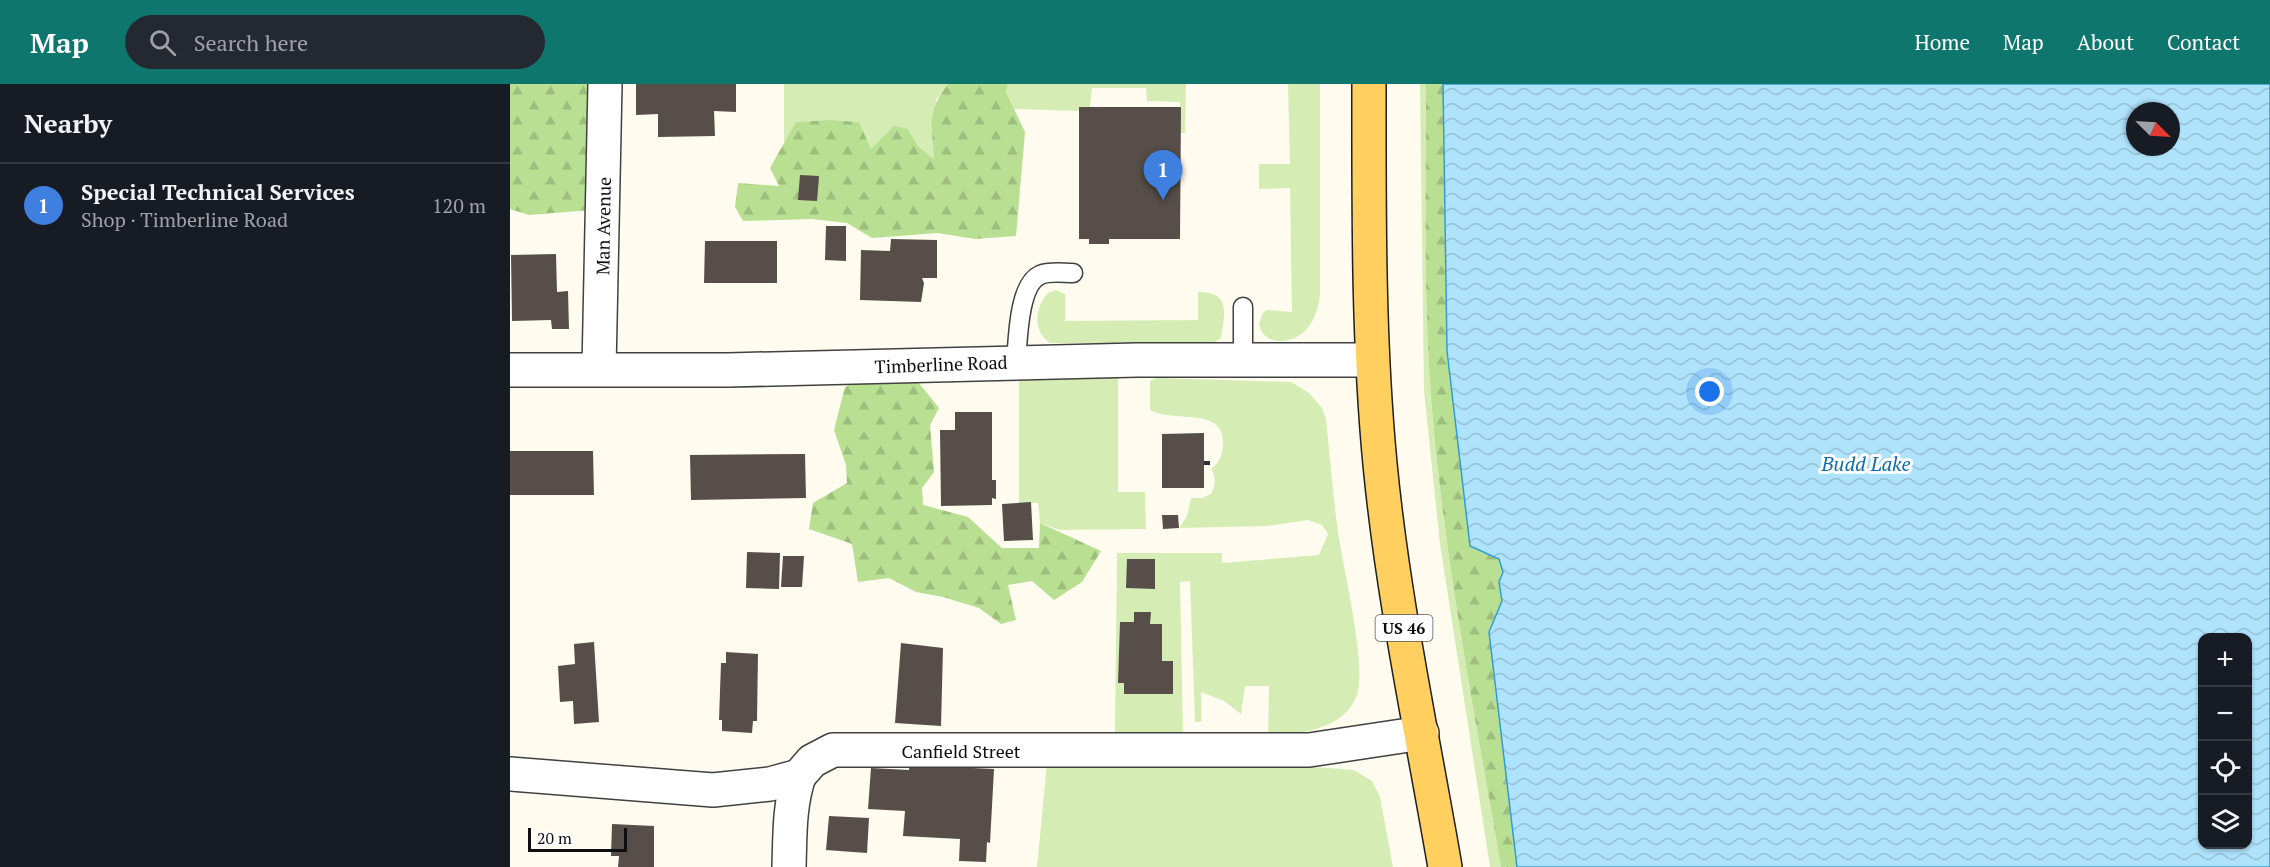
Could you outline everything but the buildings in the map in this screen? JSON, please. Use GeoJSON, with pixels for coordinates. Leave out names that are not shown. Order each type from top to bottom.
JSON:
{"type":"FeatureCollection","features":[{"type":"Feature","properties":{"kind":"main road","name":"US 46"},"geometry":{"type":"LineString","coordinates":[[1369,84],[1372,360],[1386,517],[1445,867]]}},
{"type":"Feature","properties":{"kind":"street","name":"Man Avenue"},"geometry":{"type":"LineString","coordinates":[[599,369],[605,84]]}},
{"type":"Feature","properties":{"kind":"street","name":"Timberline Road"},"geometry":{"type":"LineString","coordinates":[[510,370],[728,370],[1016,362],[1372,360]]}},
{"type":"Feature","properties":{"kind":"street","name":"Canfield Street"},"geometry":{"type":"LineString","coordinates":[[510,774],[713,790],[770,784],[799,776],[812,761],[833,750],[1309,750],[1422,734]]}},
{"type":"Feature","properties":{"kind":"street"},"geometry":{"type":"LineString","coordinates":[[789,867],[792,795],[799,776]]}},
{"type":"Feature","properties":{"kind":"lane"},"geometry":{"type":"LineString","coordinates":[[1016,362],[1021,311],[1033,281],[1041,275],[1073,273]]}},
{"type":"Feature","properties":{"kind":"lane"},"geometry":{"type":"LineString","coordinates":[[1243,307],[1243,361]]}},
{"type":"Feature","properties":{"kind":"path"},"geometry":{"type":"LineString","coordinates":[[1204,463],[1210,463]]}},
{"type":"Feature","properties":{"kind":"green space"},"geometry":{"type":"Polygon","coordinates":[[[510,84],[592,84],[591,210],[529,215],[510,209],[510,84]]]}},
{"type":"Feature","properties":{"kind":"green space"},"geometry":{"type":"Polygon","coordinates":[[[784,84],[948,84],[936,100],[935,160],[918,146],[908,129],[871,149],[858,122],[832,120],[784,142],[784,84]]]}},
{"type":"Feature","properties":{"kind":"green space"},"geometry":{"type":"Polygon","coordinates":[[[948,84],[1008,84],[1006,92],[1025,132],[1016,236],[975,239],[938,233],[872,238],[847,223],[812,219],[743,221],[735,207],[738,183],[779,186],[770,168],[796,122],[832,120],[859,122],[871,149],[894,126],[908,129],[918,146],[934,159],[933,111],[948,84]]]}},
{"type":"Feature","properties":{"kind":"green space"},"geometry":{"type":"Polygon","coordinates":[[[1008,84],[1186,84],[1185,133],[1180,133],[1180,102],[1147,101],[1146,88],[1092,88],[1090,107],[1079,111],[1014,109],[1006,92],[1008,84]]]}},
{"type":"Feature","properties":{"kind":"green space"},"geometry":{"type":"Polygon","coordinates":[[[1288,84],[1320,84],[1320,294],[1316,313],[1306,330],[1294,338],[1280,341],[1267,337],[1259,325],[1262,314],[1267,310],[1292,312],[1290,188],[1259,189],[1259,164],[1290,164],[1288,84]]]}},
{"type":"Feature","properties":{"kind":"green space"},"geometry":{"type":"Polygon","coordinates":[[[1420,84],[1426,84],[1427,329],[1432,410],[1445,525],[1462,639],[1501,867],[1490,867],[1440,544],[1424,391],[1420,84]]]}},
{"type":"Feature","properties":{"kind":"green space"},"geometry":{"type":"Polygon","coordinates":[[[1426,84],[1443,84],[1447,351],[1470,546],[1500,559],[1503,572],[1499,582],[1502,601],[1489,632],[1517,867],[1501,867],[1462,639],[1438,467],[1427,329],[1426,84]]]}},
{"type":"Feature","properties":{"kind":"green space"},"geometry":{"type":"Polygon","coordinates":[[[1056,290],[1065,294],[1065,321],[1198,320],[1198,292],[1216,295],[1221,300],[1224,313],[1221,338],[1213,343],[1050,343],[1040,332],[1037,319],[1040,305],[1048,293],[1056,290]]]}},
{"type":"Feature","properties":{"kind":"green space"},"geometry":{"type":"Polygon","coordinates":[[[1118,374],[1118,492],[1145,492],[1146,529],[1060,530],[1040,523],[1038,503],[1019,503],[1019,376],[1118,374]]]}},
{"type":"Feature","properties":{"kind":"green space"},"geometry":{"type":"Polygon","coordinates":[[[915,378],[939,408],[930,425],[934,472],[922,488],[923,505],[968,517],[1002,548],[1039,548],[1040,523],[1101,551],[1082,582],[1054,600],[1032,581],[1008,585],[1016,620],[1001,624],[979,608],[943,597],[916,592],[889,578],[858,582],[852,544],[809,529],[813,503],[847,483],[846,465],[834,430],[845,387],[859,380],[915,378]]]}},
{"type":"Feature","properties":{"kind":"green space"},"geometry":{"type":"Polygon","coordinates":[[[1157,378],[1291,382],[1309,393],[1322,408],[1326,419],[1338,532],[1359,662],[1357,695],[1351,707],[1331,723],[1306,732],[1268,737],[1269,686],[1245,686],[1241,714],[1224,701],[1201,692],[1201,722],[1195,722],[1190,581],[1180,582],[1183,738],[1115,734],[1117,553],[1222,553],[1222,563],[1319,555],[1328,534],[1322,525],[1308,520],[1266,526],[1179,528],[1187,516],[1191,498],[1202,498],[1211,494],[1215,478],[1211,469],[1221,455],[1223,444],[1221,432],[1216,424],[1207,420],[1160,414],[1150,410],[1150,381],[1157,378]]]}},
{"type":"Feature","properties":{"kind":"green space"},"geometry":{"type":"Polygon","coordinates":[[[1047,763],[1265,763],[1354,770],[1372,781],[1380,797],[1393,867],[1037,867],[1047,763]]]}},
{"type":"Feature","properties":{"kind":"water","name":"Budd Lake"},"geometry":{"type":"Polygon","coordinates":[[[1443,84],[2270,84],[2270,867],[1517,867],[1489,632],[1502,601],[1499,582],[1503,572],[1499,559],[1470,546],[1447,351],[1443,84]]]}},
{"type":"Feature","properties":{"kind":"place","name":"Special Technical Services"},"geometry":{"type":"Point","coordinates":[1163,200]}}]}
